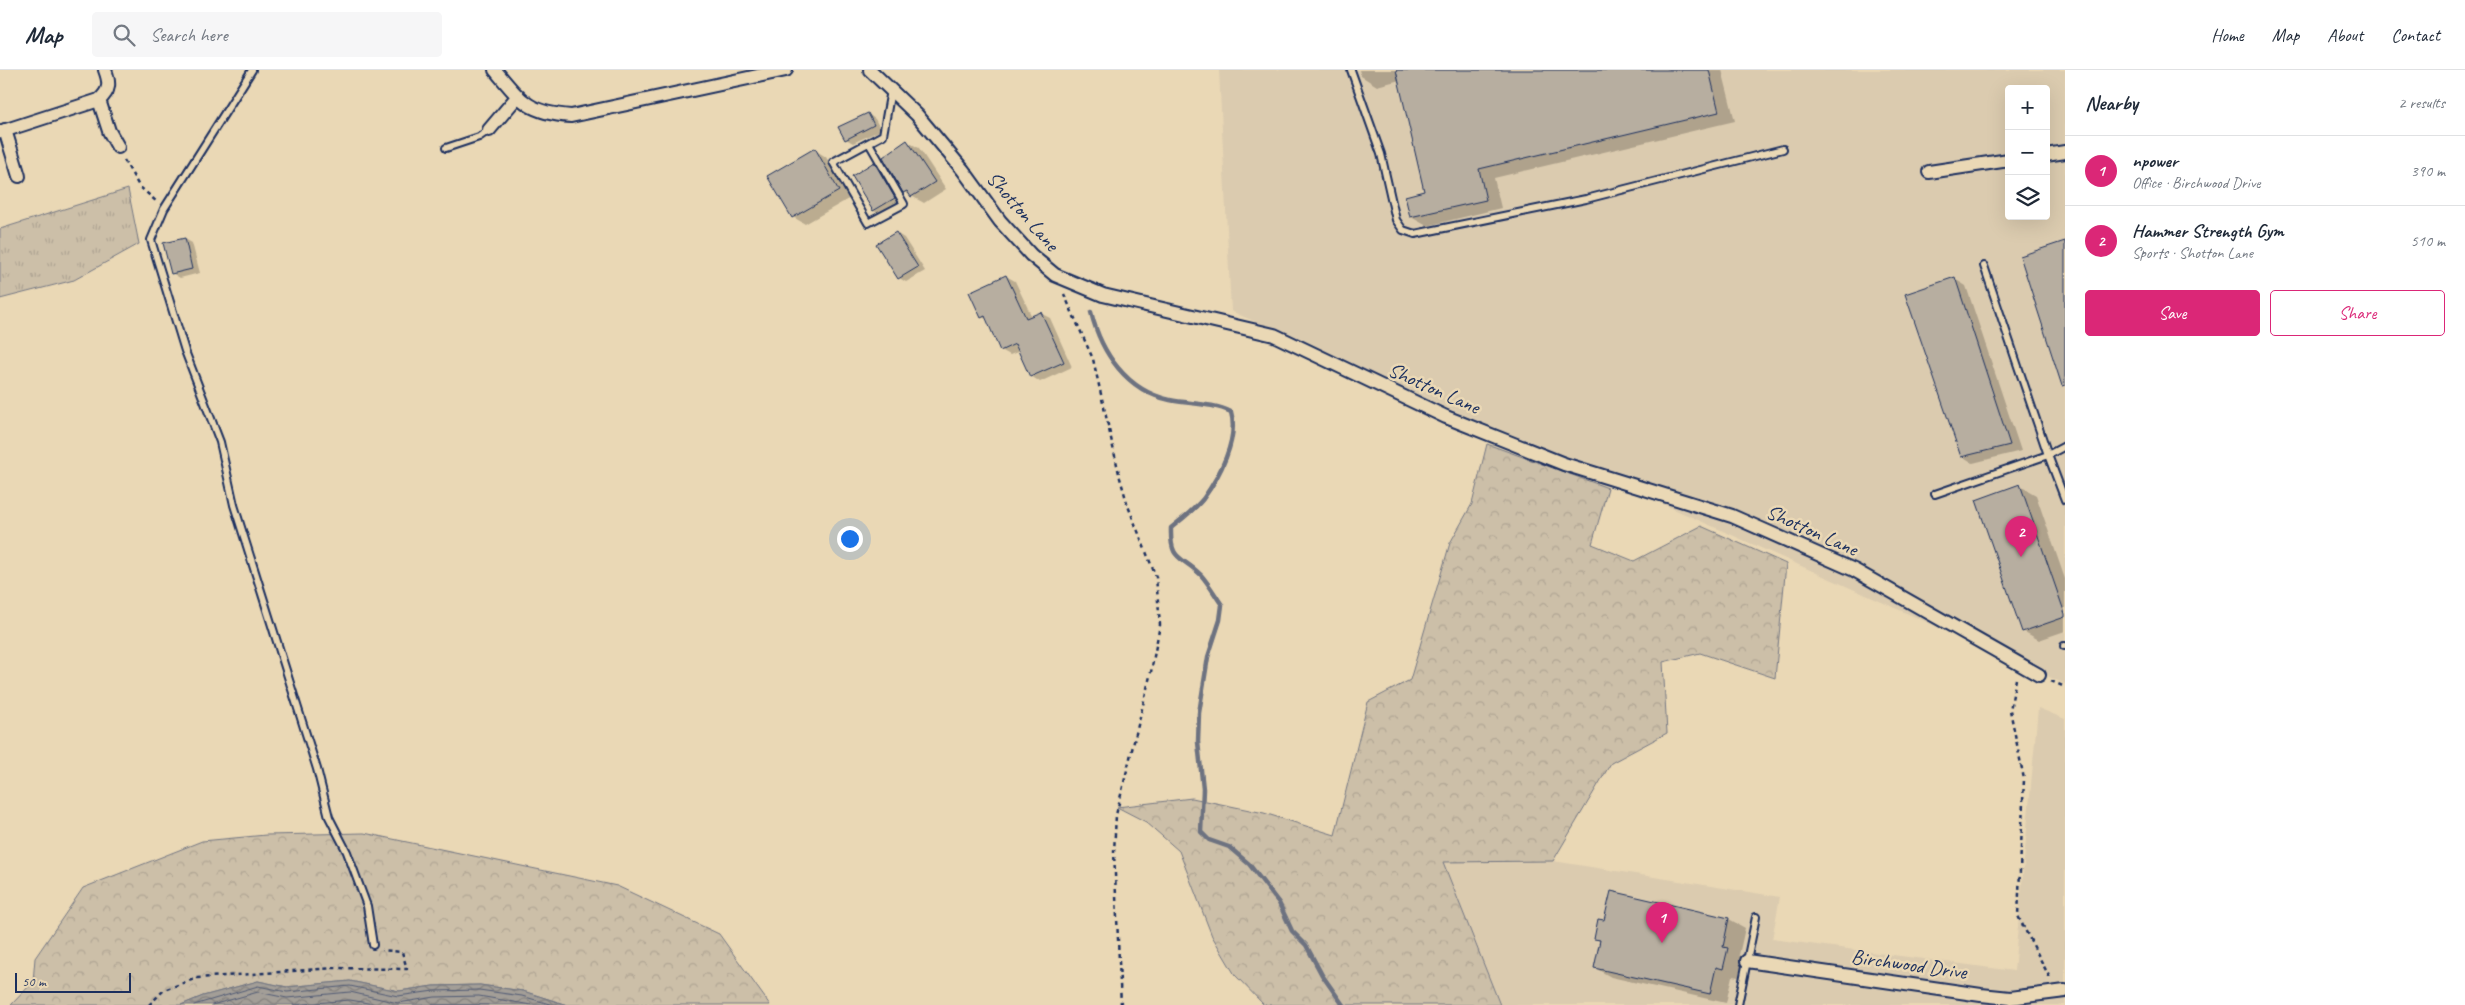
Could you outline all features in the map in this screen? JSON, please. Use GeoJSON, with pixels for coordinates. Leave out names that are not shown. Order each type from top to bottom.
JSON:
{"type":"FeatureCollection","features":[{"type":"Feature","properties":{"kind":"street"},"geometry":{"type":"LineString","coordinates":[[19,176],[3,131],[99,100],[107,94],[109,84],[106,70]]}},
{"type":"Feature","properties":{"kind":"street"},"geometry":{"type":"LineString","coordinates":[[495,70],[517,97],[531,108],[548,114],[571,116],[786,70]]}},
{"type":"Feature","properties":{"kind":"street","name":"Shotton Lane"},"geometry":{"type":"LineString","coordinates":[[870,70],[917,115],[963,170],[1000,221],[1031,255],[1055,275],[1103,295],[1274,335],[1446,417],[1546,457],[1732,516],[1854,570],[2017,665],[2039,675]]}},
{"type":"Feature","properties":{"kind":"street"},"geometry":{"type":"LineString","coordinates":[[489,130],[517,97]]}},
{"type":"Feature","properties":{"kind":"street"},"geometry":{"type":"LineString","coordinates":[[99,100],[109,131],[118,147]]}},
{"type":"Feature","properties":{"kind":"street"},"geometry":{"type":"LineString","coordinates":[[2050,154],[2065,152]]}},
{"type":"Feature","properties":{"kind":"street"},"geometry":{"type":"LineString","coordinates":[[1929,172],[2005,161]]}},
{"type":"Feature","properties":{"kind":"street","name":"Birchwood Drive"},"geometry":{"type":"LineString","coordinates":[[1747,961],[2010,998],[2060,992]]}},
{"type":"Feature","properties":{"kind":"lane"},"geometry":{"type":"LineString","coordinates":[[252,70],[164,209],[151,240],[185,351],[220,442],[234,505],[317,769],[330,817],[347,852],[367,906],[373,945]]}},
{"type":"Feature","properties":{"kind":"lane"},"geometry":{"type":"LineString","coordinates":[[1351,70],[1381,154],[1396,220],[1403,230],[1415,234],[1586,199],[1783,149]]}},
{"type":"Feature","properties":{"kind":"lane"},"geometry":{"type":"LineString","coordinates":[[869,143],[904,204],[868,222],[833,162],[869,143],[883,136],[891,90]]}},
{"type":"Feature","properties":{"kind":"lane"},"geometry":{"type":"LineString","coordinates":[[446,148],[479,137],[489,130]]}},
{"type":"Feature","properties":{"kind":"lane"},"geometry":{"type":"LineString","coordinates":[[1984,266],[2065,500]]}},
{"type":"Feature","properties":{"kind":"lane"},"geometry":{"type":"LineString","coordinates":[[1935,494],[2048,454],[2065,446]]}},
{"type":"Feature","properties":{"kind":"lane"},"geometry":{"type":"LineString","coordinates":[[1738,1005],[1756,918]]}},
{"type":"Feature","properties":{"kind":"path"},"geometry":{"type":"LineString","coordinates":[[118,147],[139,186],[164,209]]}},
{"type":"Feature","properties":{"kind":"path"},"geometry":{"type":"LineString","coordinates":[[1055,275],[1093,359],[1128,506],[1156,577],[1160,625],[1151,672],[1116,815],[1114,852],[1120,1005]]}},
{"type":"Feature","properties":{"kind":"path"},"geometry":{"type":"LineString","coordinates":[[2017,665],[2010,710],[2024,779],[2018,916],[2060,992]]}},
{"type":"Feature","properties":{"kind":"path"},"geometry":{"type":"LineString","coordinates":[[149,1005],[164,990],[197,978],[334,968],[407,969],[402,952],[375,949],[373,945]]}},
{"type":"Feature","properties":{"kind":"shaded area"},"geometry":{"type":"Polygon","coordinates":[[[1219,70],[2065,70],[2065,684],[1231,311],[1219,70]]]}},
{"type":"Feature","properties":{"kind":"shaded area"},"geometry":{"type":"Polygon","coordinates":[[[2038,708],[2065,719],[2065,1005],[1500,1005],[1442,862],[1553,861],[1780,897],[1772,939],[2014,971],[2038,708]]]}},
{"type":"Feature","properties":{"kind":"green space"},"geometry":{"type":"Polygon","coordinates":[[[128,189],[139,244],[74,280],[0,299],[0,229],[128,189]]]}},
{"type":"Feature","properties":{"kind":"green space"},"geometry":{"type":"Polygon","coordinates":[[[1487,444],[1608,488],[1592,544],[1634,561],[1701,526],[1786,564],[1775,678],[1700,653],[1663,662],[1667,733],[1611,763],[1553,861],[1443,862],[1500,1005],[1264,1005],[1235,975],[1212,936],[1179,851],[1146,822],[1117,807],[1192,798],[1264,813],[1335,835],[1368,702],[1410,680],[1450,543],[1472,504],[1487,444]]]}},
{"type":"Feature","properties":{"kind":"green space"},"geometry":{"type":"Polygon","coordinates":[[[364,833],[617,886],[719,934],[770,1005],[567,1005],[523,991],[480,985],[433,986],[399,991],[350,981],[287,987],[258,981],[203,996],[181,1005],[11,1005],[33,982],[35,958],[83,888],[202,841],[266,835],[364,833]]]}},
{"type":"Feature","properties":{"kind":"water"},"geometry":{"type":"Polygon","coordinates":[[[258,981],[287,987],[350,981],[399,991],[433,986],[480,985],[523,991],[567,1005],[181,1005],[203,996],[258,981]]]}},
{"type":"Feature","properties":{"kind":"building"},"geometry":{"type":"Polygon","coordinates":[[[1396,70],[1709,70],[1719,112],[1479,169],[1486,200],[1410,217],[1405,196],[1424,191],[1396,70]]]}},
{"type":"Feature","properties":{"kind":"building"},"geometry":{"type":"Polygon","coordinates":[[[868,113],[874,125],[845,140],[838,127],[868,113]]]}},
{"type":"Feature","properties":{"kind":"building"},"geometry":{"type":"Polygon","coordinates":[[[907,140],[935,182],[911,197],[907,191],[903,193],[883,157],[907,140]]]}},
{"type":"Feature","properties":{"kind":"building"},"geometry":{"type":"Polygon","coordinates":[[[815,148],[839,191],[792,218],[767,176],[815,148]]]}},
{"type":"Feature","properties":{"kind":"building"},"geometry":{"type":"Polygon","coordinates":[[[874,162],[895,198],[873,211],[852,176],[874,162]]]}},
{"type":"Feature","properties":{"kind":"building"},"geometry":{"type":"Polygon","coordinates":[[[896,232],[918,267],[898,279],[876,244],[896,232]]]}},
{"type":"Feature","properties":{"kind":"building"},"geometry":{"type":"Polygon","coordinates":[[[185,238],[192,269],[171,274],[163,243],[185,238]]]}},
{"type":"Feature","properties":{"kind":"building"},"geometry":{"type":"Polygon","coordinates":[[[2065,241],[2065,385],[2062,386],[2020,256],[2065,241]]]}},
{"type":"Feature","properties":{"kind":"building"},"geometry":{"type":"Polygon","coordinates":[[[1006,275],[1026,318],[1041,312],[1064,362],[1030,377],[1015,344],[1000,351],[985,316],[981,318],[969,292],[1006,275]]]}},
{"type":"Feature","properties":{"kind":"building"},"geometry":{"type":"Polygon","coordinates":[[[1955,277],[2010,445],[1961,457],[1905,294],[1955,277]]]}},
{"type":"Feature","properties":{"kind":"building"},"geometry":{"type":"Polygon","coordinates":[[[2020,484],[2065,614],[2065,617],[2022,632],[1976,500],[2020,484]]]}},
{"type":"Feature","properties":{"kind":"building"},"geometry":{"type":"Polygon","coordinates":[[[1611,891],[1729,918],[1723,947],[1728,948],[1723,969],[1716,967],[1710,994],[1594,968],[1600,940],[1594,939],[1598,919],[1604,920],[1611,891]]]}},
{"type":"Feature","properties":{"kind":"waterway"},"geometry":{"type":"LineString","coordinates":[[1091,312],[1109,355],[1118,368],[1141,388],[1170,400],[1209,405],[1231,412],[1233,423],[1230,446],[1221,469],[1203,499],[1192,511],[1171,528],[1172,547],[1175,553],[1201,575],[1222,605],[1220,620],[1208,657],[1199,713],[1198,742],[1203,789],[1201,832],[1209,840],[1229,847],[1249,864],[1279,903],[1292,931],[1306,945],[1322,975],[1343,1005]]}},
{"type":"Feature","properties":{"kind":"place","name":"Hammer Strength Gym"},"geometry":{"type":"Point","coordinates":[2021,557]}},
{"type":"Feature","properties":{"kind":"place","name":"npower"},"geometry":{"type":"Point","coordinates":[1662,943]}}]}
